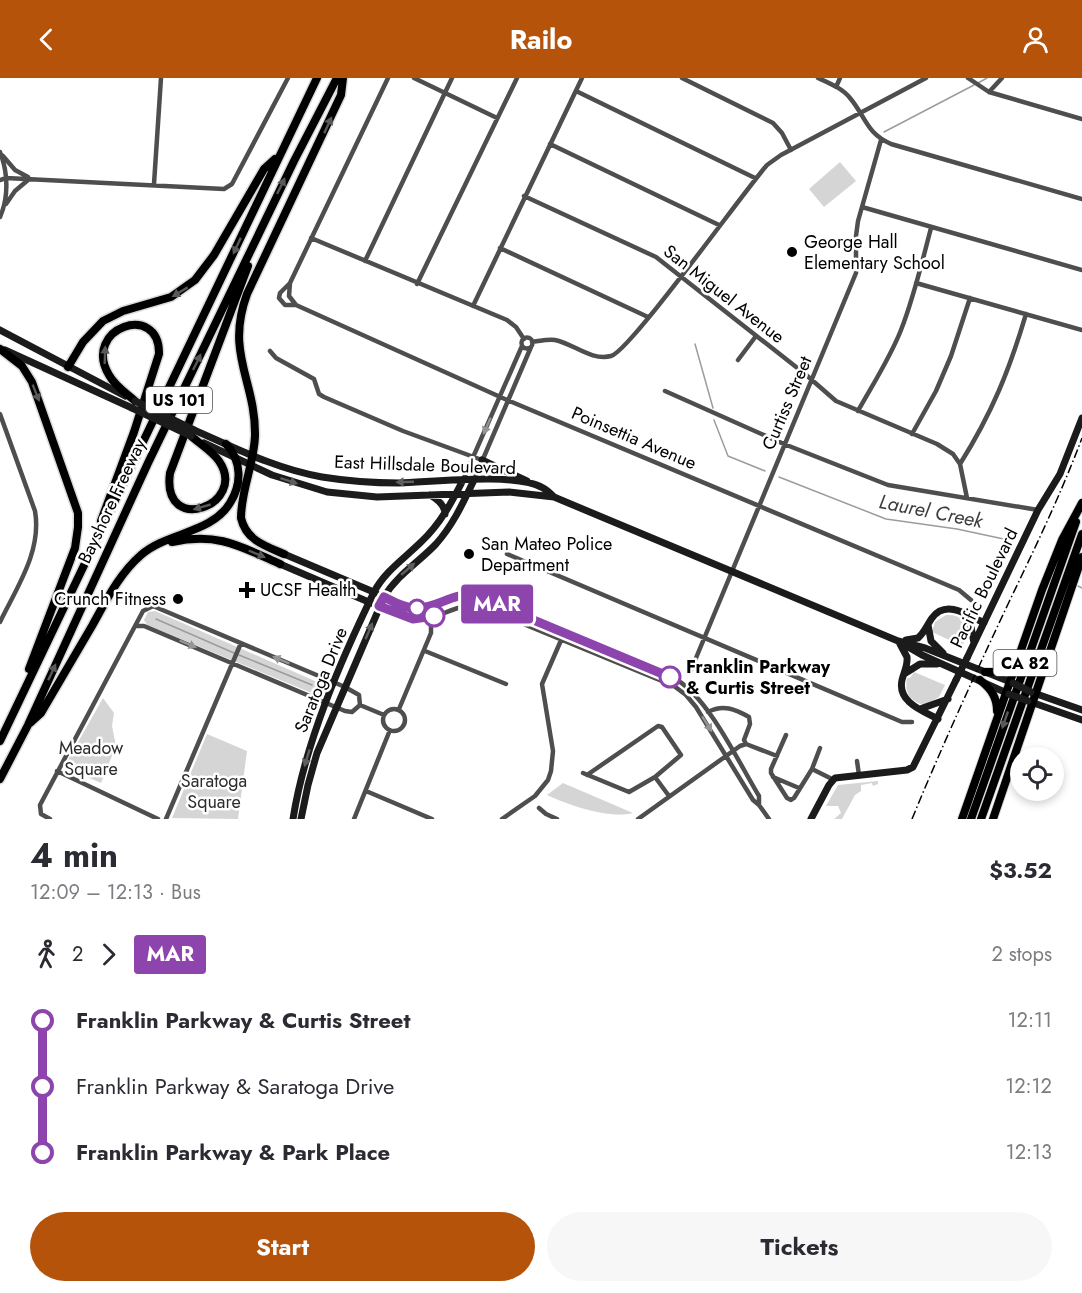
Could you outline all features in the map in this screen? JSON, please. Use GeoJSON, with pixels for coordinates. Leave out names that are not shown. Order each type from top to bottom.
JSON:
{"type":"FeatureCollection","features":[{"type":"Feature","properties":{"kind":"highway","name":"Bayshore Freeway"},"geometry":{"type":"LineString","coordinates":[[0,741],[317,78]]}},
{"type":"Feature","properties":{"kind":"highway","name":"Bayshore Freeway"},"geometry":{"type":"LineString","coordinates":[[0,779],[28,725],[148,463],[258,234],[305,137],[337,78]]}},
{"type":"Feature","properties":{"kind":"highway"},"geometry":{"type":"LineString","coordinates":[[284,554],[257,542],[242,524],[242,506],[253,456],[254,422],[238,346],[242,308],[337,106],[343,78]]}},
{"type":"Feature","properties":{"kind":"highway"},"geometry":{"type":"LineString","coordinates":[[68,367],[83,342],[103,321],[123,311],[171,297],[184,290],[195,280],[210,263],[264,169],[280,155]]}},
{"type":"Feature","properties":{"kind":"highway"},"geometry":{"type":"LineString","coordinates":[[192,433],[215,456],[224,473],[224,487],[219,497],[210,505],[200,509],[187,509],[176,503],[169,492],[170,473],[237,299],[258,234]]}},
{"type":"Feature","properties":{"kind":"highway"},"geometry":{"type":"LineString","coordinates":[[89,556],[134,432],[159,354],[154,335],[135,325],[122,327],[111,334],[104,354],[105,366],[110,377],[134,405]]}},
{"type":"Feature","properties":{"kind":"highway"},"geometry":{"type":"LineString","coordinates":[[0,349],[22,366],[32,382],[74,498],[78,520],[75,548],[9,722]]}},
{"type":"Feature","properties":{"kind":"highway"},"geometry":{"type":"LineString","coordinates":[[28,725],[41,713],[107,599],[130,566],[152,547],[204,525],[221,514],[230,503],[236,489],[238,460],[226,444]]}},
{"type":"Feature","properties":{"kind":"highway"},"geometry":{"type":"LineString","coordinates":[[130,566],[147,553],[167,544],[205,538],[227,542],[279,564]]}},
{"type":"Feature","properties":{"kind":"main road","name":"East Hillsdale Boulevard"},"geometry":{"type":"LineString","coordinates":[[0,330],[134,405]]}},
{"type":"Feature","properties":{"kind":"main road","name":"East Hillsdale Boulevard"},"geometry":{"type":"LineString","coordinates":[[0,349],[134,405],[192,433],[251,466],[327,492],[366,497],[509,492],[554,497],[898,641],[922,655],[1030,703],[1082,720]]}},
{"type":"Feature","properties":{"kind":"main road"},"geometry":{"type":"LineString","coordinates":[[64,376],[68,367]]}},
{"type":"Feature","properties":{"kind":"main road","name":"Pacific Boulevard"},"geometry":{"type":"LineString","coordinates":[[859,775],[910,769],[916,764],[1038,510],[1060,474],[1082,418]]}},
{"type":"Feature","properties":{"kind":"main road","name":"East Hillsdale Boulevard"},"geometry":{"type":"LineString","coordinates":[[192,433],[302,473],[343,480],[398,483],[464,480],[510,481],[542,487],[554,497]]}},
{"type":"Feature","properties":{"kind":"main road"},"geometry":{"type":"LineString","coordinates":[[482,460],[532,484]]}},
{"type":"Feature","properties":{"kind":"main road","name":"Saratoga Drive"},"geometry":{"type":"LineString","coordinates":[[293,819],[303,769],[335,683],[374,592],[385,575],[428,535],[444,514],[464,480]]}},
{"type":"Feature","properties":{"kind":"main road","name":"Saratoga Drive"},"geometry":{"type":"LineString","coordinates":[[302,819],[312,769],[379,606],[393,584],[443,536],[454,520],[474,480]]}},
{"type":"Feature","properties":{"kind":"main road"},"geometry":{"type":"LineString","coordinates":[[430,495],[437,499],[444,514]]}},
{"type":"Feature","properties":{"kind":"main road"},"geometry":{"type":"LineString","coordinates":[[962,819],[1058,550],[1082,505]]}},
{"type":"Feature","properties":{"kind":"main road","name":"CA 82"},"geometry":{"type":"LineString","coordinates":[[970,819],[1082,505]]}},
{"type":"Feature","properties":{"kind":"main road","name":"CA 82"},"geometry":{"type":"LineString","coordinates":[[981,819],[1082,534]]}},
{"type":"Feature","properties":{"kind":"main road"},"geometry":{"type":"LineString","coordinates":[[284,554],[384,597]]}},
{"type":"Feature","properties":{"kind":"main road"},"geometry":{"type":"LineString","coordinates":[[993,819],[1030,703],[1082,557]]}},
{"type":"Feature","properties":{"kind":"main road"},"geometry":{"type":"LineString","coordinates":[[279,564],[379,606]]}},
{"type":"Feature","properties":{"kind":"main road"},"geometry":{"type":"LineString","coordinates":[[938,719],[911,704],[904,695],[902,685],[907,657],[898,641],[918,638],[935,614],[946,609],[958,610],[984,623]]}},
{"type":"Feature","properties":{"kind":"main road"},"geometry":{"type":"LineString","coordinates":[[966,614],[974,643]]}},
{"type":"Feature","properties":{"kind":"main road"},"geometry":{"type":"LineString","coordinates":[[928,625],[929,636],[934,646],[950,658]]}},
{"type":"Feature","properties":{"kind":"main road","name":"East Hillsdale Boulevard"},"geometry":{"type":"LineString","coordinates":[[898,641],[925,648],[1034,693],[1082,710]]}},
{"type":"Feature","properties":{"kind":"main road"},"geometry":{"type":"LineString","coordinates":[[985,672],[1006,671],[1021,651]]}},
{"type":"Feature","properties":{"kind":"main road"},"geometry":{"type":"LineString","coordinates":[[904,674],[925,663],[947,666]]}},
{"type":"Feature","properties":{"kind":"main road"},"geometry":{"type":"LineString","coordinates":[[980,680],[996,697],[997,718]]}},
{"type":"Feature","properties":{"kind":"main road"},"geometry":{"type":"LineString","coordinates":[[920,709],[948,699]]}},
{"type":"Feature","properties":{"kind":"main road"},"geometry":{"type":"LineString","coordinates":[[811,819],[832,779],[859,775]]}},
{"type":"Feature","properties":{"kind":"street"},"geometry":{"type":"LineString","coordinates":[[154,184],[161,78]]}},
{"type":"Feature","properties":{"kind":"street"},"geometry":{"type":"LineString","coordinates":[[0,180],[30,178],[224,189],[232,183],[288,78]]}},
{"type":"Feature","properties":{"kind":"street"},"geometry":{"type":"LineString","coordinates":[[296,305],[285,305],[279,298],[280,293],[290,283],[388,78]]}},
{"type":"Feature","properties":{"kind":"street"},"geometry":{"type":"LineString","coordinates":[[414,78],[497,118]]}},
{"type":"Feature","properties":{"kind":"street"},"geometry":{"type":"LineString","coordinates":[[365,261],[452,78]]}},
{"type":"Feature","properties":{"kind":"street"},"geometry":{"type":"LineString","coordinates":[[417,284],[516,78]]}},
{"type":"Feature","properties":{"kind":"street"},"geometry":{"type":"LineString","coordinates":[[473,306],[582,78]]}},
{"type":"Feature","properties":{"kind":"street"},"geometry":{"type":"LineString","coordinates":[[682,78],[773,123],[782,133],[791,150]]}},
{"type":"Feature","properties":{"kind":"street"},"geometry":{"type":"LineString","coordinates":[[818,78],[851,98],[871,130],[881,140],[1082,199]]}},
{"type":"Feature","properties":{"kind":"street"},"geometry":{"type":"LineString","coordinates":[[836,87],[840,78]]}},
{"type":"Feature","properties":{"kind":"street"},"geometry":{"type":"LineString","coordinates":[[524,339],[521,343],[527,349],[532,345],[555,340],[591,355],[614,355],[621,350],[648,317],[767,165],[926,78]]}},
{"type":"Feature","properties":{"kind":"street"},"geometry":{"type":"LineString","coordinates":[[989,92],[1002,78]]}},
{"type":"Feature","properties":{"kind":"street"},"geometry":{"type":"LineString","coordinates":[[968,79],[989,92],[1082,119]]}},
{"type":"Feature","properties":{"kind":"street"},"geometry":{"type":"LineString","coordinates":[[576,91],[755,178]]}},
{"type":"Feature","properties":{"kind":"street","name":"Curtiss Street"},"geometry":{"type":"LineString","coordinates":[[691,670],[730,571],[856,273],[856,236],[881,140]]}},
{"type":"Feature","properties":{"kind":"street"},"geometry":{"type":"LineString","coordinates":[[550,144],[719,225]]}},
{"type":"Feature","properties":{"kind":"street"},"geometry":{"type":"LineString","coordinates":[[1,152],[15,170],[30,178]]}},
{"type":"Feature","properties":{"kind":"street"},"geometry":{"type":"LineString","coordinates":[[1,152],[6,178],[5,206]]}},
{"type":"Feature","properties":{"kind":"street"},"geometry":{"type":"LineString","coordinates":[[0,217],[15,191],[30,178]]}},
{"type":"Feature","properties":{"kind":"street","name":"San Miguel Avenue"},"geometry":{"type":"LineString","coordinates":[[524,196],[656,257],[836,401],[945,449],[953,454],[960,464]]}},
{"type":"Feature","properties":{"kind":"street"},"geometry":{"type":"LineString","coordinates":[[862,207],[1082,270]]}},
{"type":"Feature","properties":{"kind":"street"},"geometry":{"type":"LineString","coordinates":[[858,411],[901,330],[931,228]]}},
{"type":"Feature","properties":{"kind":"street"},"geometry":{"type":"LineString","coordinates":[[311,238],[507,320],[516,327],[524,339]]}},
{"type":"Feature","properties":{"kind":"street"},"geometry":{"type":"LineString","coordinates":[[500,248],[648,317]]}},
{"type":"Feature","properties":{"kind":"street","name":"Poinsettia Avenue"},"geometry":{"type":"LineString","coordinates":[[290,283],[289,296],[296,305],[507,400],[959,590],[971,600]]}},
{"type":"Feature","properties":{"kind":"street"},"geometry":{"type":"LineString","coordinates":[[916,283],[1082,330]]}},
{"type":"Feature","properties":{"kind":"street"},"geometry":{"type":"LineString","coordinates":[[912,434],[936,391],[951,356],[970,298]]}},
{"type":"Feature","properties":{"kind":"street"},"geometry":{"type":"LineString","coordinates":[[967,498],[960,464],[998,397],[1026,314]]}},
{"type":"Feature","properties":{"kind":"street"},"geometry":{"type":"LineString","coordinates":[[738,360],[756,336]]}},
{"type":"Feature","properties":{"kind":"street"},"geometry":{"type":"LineString","coordinates":[[524,339],[529,338],[532,345]]}},
{"type":"Feature","properties":{"kind":"street","name":"Saratoga Drive"},"geometry":{"type":"LineString","coordinates":[[474,480],[532,345]]}},
{"type":"Feature","properties":{"kind":"street","name":"Saratoga Drive"},"geometry":{"type":"LineString","coordinates":[[464,480],[522,346]]}},
{"type":"Feature","properties":{"kind":"street"},"geometry":{"type":"LineString","coordinates":[[270,351],[276,358],[314,379],[319,394],[324,397],[403,431],[482,460]]}},
{"type":"Feature","properties":{"kind":"street"},"geometry":{"type":"LineString","coordinates":[[665,392],[784,444],[888,485],[1038,510]]}},
{"type":"Feature","properties":{"kind":"street"},"geometry":{"type":"LineString","coordinates":[[0,414],[35,511],[37,528],[31,558],[0,622]]}},
{"type":"Feature","properties":{"kind":"street"},"geometry":{"type":"LineString","coordinates":[[507,554],[902,722],[912,722]]}},
{"type":"Feature","properties":{"kind":"street"},"geometry":{"type":"LineString","coordinates":[[384,597],[406,607],[420,608],[460,595],[471,595],[677,680],[691,690],[708,712],[759,796],[759,805]]}},
{"type":"Feature","properties":{"kind":"street"},"geometry":{"type":"LineString","coordinates":[[379,606],[406,617],[427,618],[464,605],[480,606],[680,690],[696,707],[753,800],[769,819]]}},
{"type":"Feature","properties":{"kind":"street"},"geometry":{"type":"LineString","coordinates":[[50,819],[41,814],[39,808],[135,623],[143,611],[153,606],[345,687],[359,695],[360,705]]}},
{"type":"Feature","properties":{"kind":"street"},"geometry":{"type":"LineString","coordinates":[[143,611],[144,626]]}},
{"type":"Feature","properties":{"kind":"street"},"geometry":{"type":"LineString","coordinates":[[399,709],[432,630],[427,618]]}},
{"type":"Feature","properties":{"kind":"street"},"geometry":{"type":"LineString","coordinates":[[135,626],[144,626],[233,661],[336,708],[352,712],[360,705]]}},
{"type":"Feature","properties":{"kind":"street"},"geometry":{"type":"LineString","coordinates":[[502,819],[535,796],[548,780],[551,771],[553,752],[542,684],[564,632]]}},
{"type":"Feature","properties":{"kind":"street"},"geometry":{"type":"LineString","coordinates":[[166,819],[241,644]]}},
{"type":"Feature","properties":{"kind":"street"},"geometry":{"type":"LineString","coordinates":[[425,651],[506,684]]}},
{"type":"Feature","properties":{"kind":"street"},"geometry":{"type":"LineString","coordinates":[[360,705],[384,715]]}},
{"type":"Feature","properties":{"kind":"street"},"geometry":{"type":"LineString","coordinates":[[708,712],[725,706],[748,717],[750,724],[744,740],[746,744]]}},
{"type":"Feature","properties":{"kind":"street"},"geometry":{"type":"LineString","coordinates":[[390,709],[399,709],[405,715],[405,724],[399,730],[390,730],[384,724],[384,715],[390,709]]}},
{"type":"Feature","properties":{"kind":"street"},"geometry":{"type":"LineString","coordinates":[[658,726],[662,727],[681,755],[655,777],[629,792],[585,774],[658,726]]}},
{"type":"Feature","properties":{"kind":"street"},"geometry":{"type":"LineString","coordinates":[[354,819],[390,730]]}},
{"type":"Feature","properties":{"kind":"street"},"geometry":{"type":"LineString","coordinates":[[786,735],[771,769],[773,777],[787,798],[791,800],[812,769],[820,748]]}},
{"type":"Feature","properties":{"kind":"street"},"geometry":{"type":"LineString","coordinates":[[638,819],[732,750],[746,744],[777,756]]}},
{"type":"Feature","properties":{"kind":"street"},"geometry":{"type":"LineString","coordinates":[[857,761],[859,775]]}},
{"type":"Feature","properties":{"kind":"street"},"geometry":{"type":"LineString","coordinates":[[812,769],[832,779]]}},
{"type":"Feature","properties":{"kind":"street"},"geometry":{"type":"LineString","coordinates":[[57,771],[158,819]]}},
{"type":"Feature","properties":{"kind":"street"},"geometry":{"type":"LineString","coordinates":[[655,777],[669,796]]}},
{"type":"Feature","properties":{"kind":"street"},"geometry":{"type":"LineString","coordinates":[[773,777],[799,788]]}},
{"type":"Feature","properties":{"kind":"street"},"geometry":{"type":"LineString","coordinates":[[366,791],[432,819]]}},
{"type":"Feature","properties":{"kind":"street"},"geometry":{"type":"LineString","coordinates":[[539,808],[550,819]]}},
{"type":"Feature","properties":{"kind":"street"},"geometry":{"type":"LineString","coordinates":[[546,814],[557,819]]}},
{"type":"Feature","properties":{"kind":"green space"},"geometry":{"type":"Polygon","coordinates":[[[840,162],[856,181],[824,207],[809,189],[840,162]]]}},
{"type":"Feature","properties":{"kind":"green space"},"geometry":{"type":"Polygon","coordinates":[[[155,611],[324,685],[319,696],[147,625],[144,620],[148,612],[155,611]]]}},
{"type":"Feature","properties":{"kind":"green space"},"geometry":{"type":"Polygon","coordinates":[[[946,615],[962,619],[966,625],[969,634],[962,646],[932,632],[935,622],[946,615]]]}},
{"type":"Feature","properties":{"kind":"green space"},"geometry":{"type":"Polygon","coordinates":[[[914,672],[945,685],[939,697],[925,705],[909,696],[907,678],[910,678],[914,672]]]}},
{"type":"Feature","properties":{"kind":"green space","name":"Meadow Square"},"geometry":{"type":"Polygon","coordinates":[[[103,698],[114,713],[112,726],[116,746],[101,783],[64,767],[103,698]]]}},
{"type":"Feature","properties":{"kind":"green space","name":"Saratoga Square"},"geometry":{"type":"Polygon","coordinates":[[[207,734],[247,751],[238,819],[172,818],[207,734]]]}},
{"type":"Feature","properties":{"kind":"green space"},"geometry":{"type":"Polygon","coordinates":[[[878,781],[878,784],[873,786],[872,783],[861,785],[861,791],[855,795],[842,819],[834,819],[841,813],[838,806],[826,806],[838,785],[878,781]]]}},
{"type":"Feature","properties":{"kind":"green space"},"geometry":{"type":"Polygon","coordinates":[[[563,783],[633,813],[602,813],[547,795],[563,783]]]}},
{"type":"Feature","properties":{"kind":"waterway","name":"Laurel Creek"},"geometry":{"type":"LineString","coordinates":[[978,83],[987,78]]}},
{"type":"Feature","properties":{"kind":"waterway","name":"Laurel Creek"},"geometry":{"type":"LineString","coordinates":[[884,132],[974,85]]}},
{"type":"Feature","properties":{"kind":"waterway","name":"Laurel Creek"},"geometry":{"type":"LineString","coordinates":[[695,344],[713,408]]}},
{"type":"Feature","properties":{"kind":"waterway","name":"Laurel Creek"},"geometry":{"type":"LineString","coordinates":[[714,420],[728,456],[765,471]]}},
{"type":"Feature","properties":{"kind":"waterway","name":"Laurel Creek"},"geometry":{"type":"LineString","coordinates":[[779,477],[886,519],[957,529],[1013,541]]}},
{"type":"Feature","properties":{"kind":"waterway","name":"Laurel Creek"},"geometry":{"type":"LineString","coordinates":[[1078,586],[1082,588]]}},
{"type":"Feature","properties":{"kind":"waterway"},"geometry":{"type":"LineString","coordinates":[[156,619],[234,653]]}},
{"type":"Feature","properties":{"kind":"waterway"},"geometry":{"type":"LineString","coordinates":[[239,655],[312,685]]}},
{"type":"Feature","properties":{"kind":"railway"},"geometry":{"type":"LineString","coordinates":[[912,819],[959,710],[1057,500],[1082,438]]}},
{"type":"Feature","properties":{"kind":"bus line","name":"MAR"},"geometry":{"type":"LineString","coordinates":[[434,616],[413,619],[379,606],[384,597],[406,607],[420,608],[460,595],[476,596],[670,677]]}},
{"type":"Feature","properties":{"kind":"place","name":"George Hall Elementary School"},"geometry":{"type":"Point","coordinates":[792,252]}},
{"type":"Feature","properties":{"kind":"place","name":"San Mateo Police Department"},"geometry":{"type":"Point","coordinates":[469,554]}},
{"type":"Feature","properties":{"kind":"place","name":"UCSF Health"},"geometry":{"type":"Point","coordinates":[247,590]}},
{"type":"Feature","properties":{"kind":"place","name":"Crunch Fitness"},"geometry":{"type":"Point","coordinates":[178,599]}},
{"type":"Feature","properties":{"kind":"place","name":"Franklin Parkway & Curtis Street"},"geometry":{"type":"Point","coordinates":[670,677]}}]}
